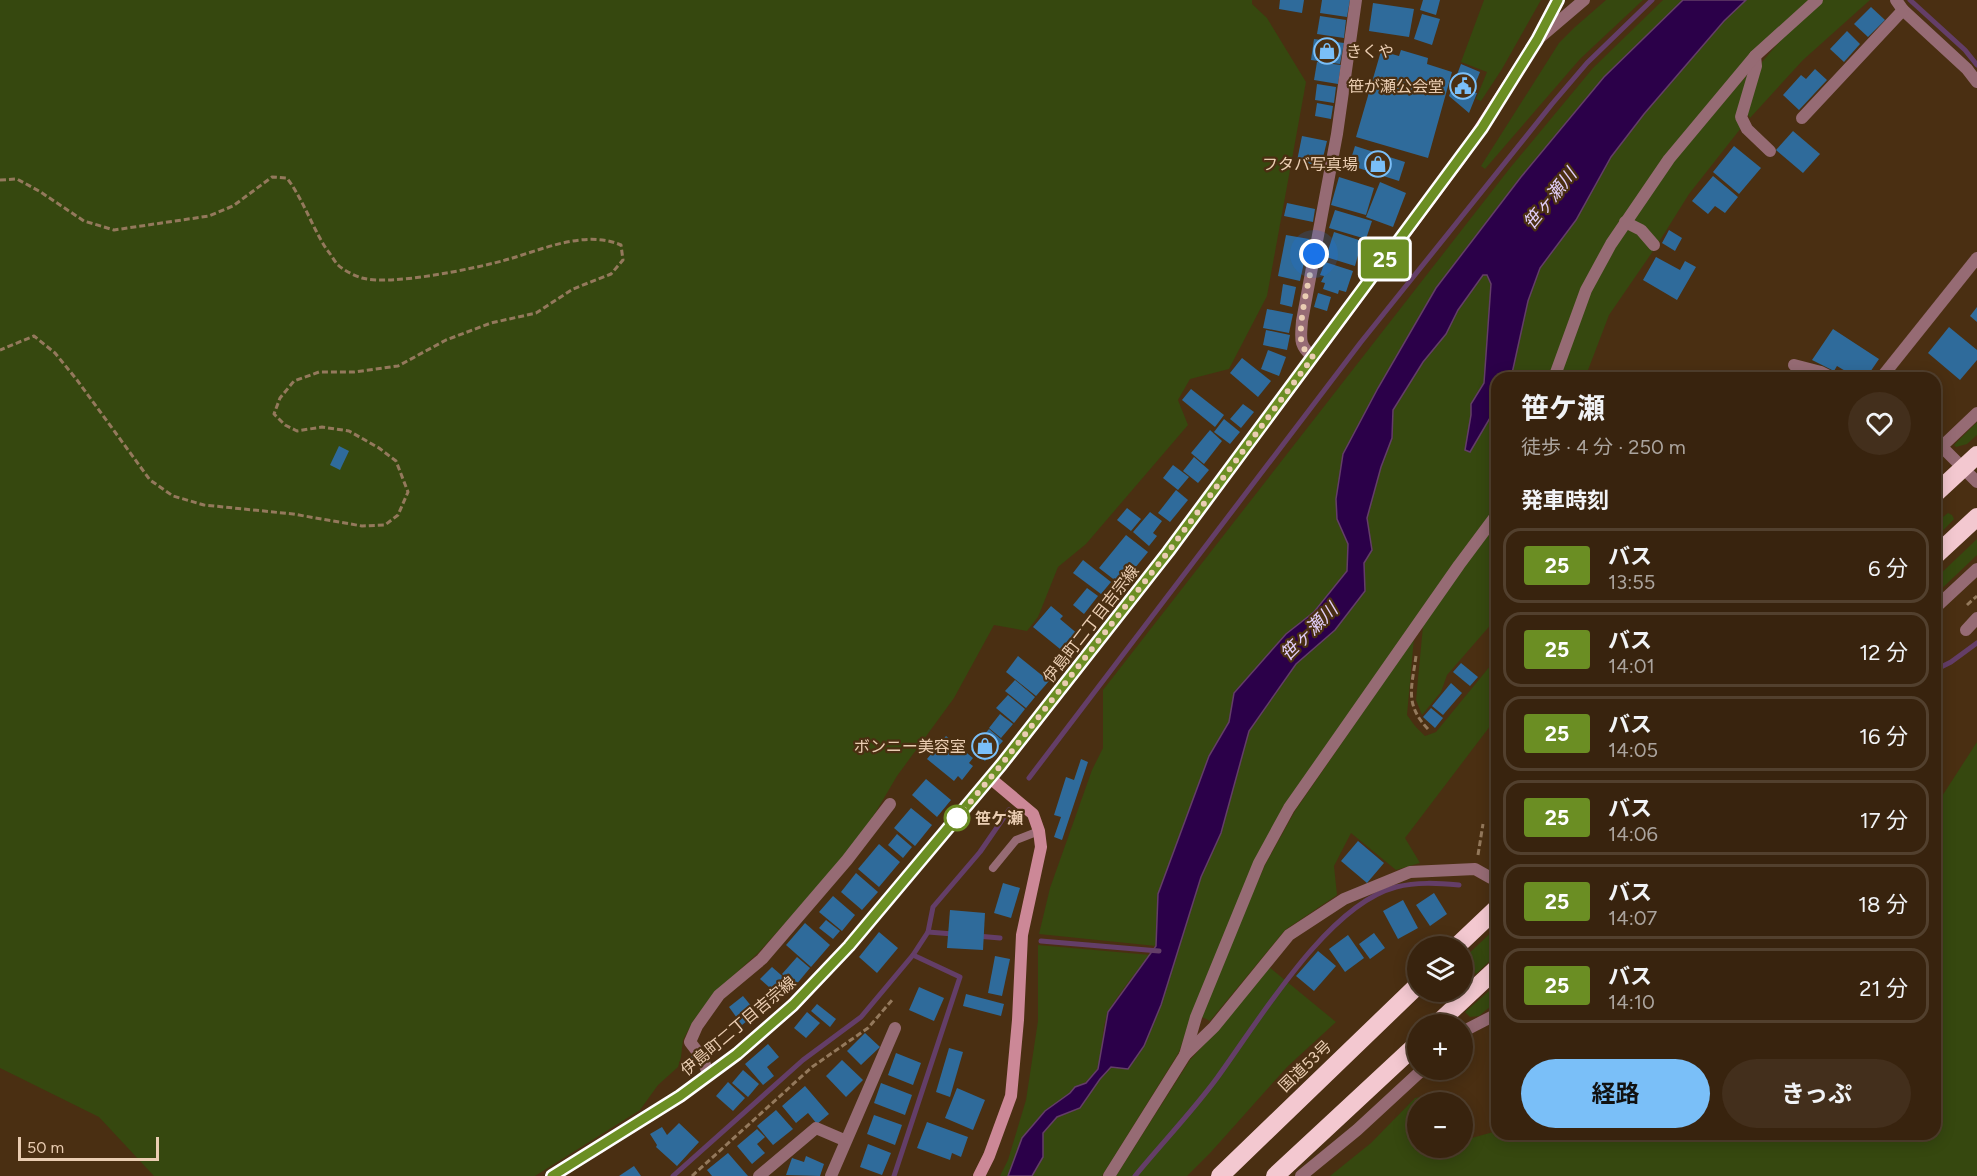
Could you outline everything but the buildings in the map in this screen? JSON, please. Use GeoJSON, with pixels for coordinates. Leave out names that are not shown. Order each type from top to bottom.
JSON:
{"type":"FeatureCollection","features":[{"type":"Feature","properties":{"kind":"highway"},"geometry":{"type":"LineString","coordinates":[[1941,488],[1970,461]]}},
{"type":"Feature","properties":{"kind":"highway"},"geometry":{"type":"LineString","coordinates":[[1941,550],[1977,517]]}},
{"type":"Feature","properties":{"kind":"highway"},"geometry":{"type":"LineString","coordinates":[[1468,936],[1491,914]]}},
{"type":"Feature","properties":{"kind":"highway"},"geometry":{"type":"LineString","coordinates":[[1448,1014],[1491,974]]}},
{"type":"Feature","properties":{"kind":"highway","name":"国道53号"},"geometry":{"type":"LineString","coordinates":[[1220,1176],[1407,996]]}},
{"type":"Feature","properties":{"kind":"highway"},"geometry":{"type":"LineString","coordinates":[[1275,1176],[1407,1053]]}},
{"type":"Feature","properties":{"kind":"street"},"geometry":{"type":"LineString","coordinates":[[1313,357],[1303,349],[1302,321],[1337,134],[1356,0]]}},
{"type":"Feature","properties":{"kind":"street","name":"伊島町二丁目吉宗線"},"geometry":{"type":"LineString","coordinates":[[552,1176],[680,1096],[737,1054],[793,1005],[849,946],[990,778],[1168,552],[1466,150],[1537,40],[1558,0]]}},
{"type":"Feature","properties":{"kind":"street"},"geometry":{"type":"LineString","coordinates":[[1537,40],[1584,0]]}},
{"type":"Feature","properties":{"kind":"street"},"geometry":{"type":"LineString","coordinates":[[1556,372],[1586,290],[1611,244],[1669,159],[1755,56],[1817,0]]}},
{"type":"Feature","properties":{"kind":"street"},"geometry":{"type":"LineString","coordinates":[[1802,118],[1899,5],[1967,69],[1977,82]]}},
{"type":"Feature","properties":{"kind":"street"},"geometry":{"type":"LineString","coordinates":[[1755,56],[1756,66],[1742,117],[1747,129],[1770,151]]}},
{"type":"Feature","properties":{"kind":"street"},"geometry":{"type":"LineString","coordinates":[[1625,222],[1641,230],[1654,245]]}},
{"type":"Feature","properties":{"kind":"street"},"geometry":{"type":"LineString","coordinates":[[1886,372],[1977,258]]}},
{"type":"Feature","properties":{"kind":"street"},"geometry":{"type":"LineString","coordinates":[[1794,366],[1821,372]]}},
{"type":"Feature","properties":{"kind":"street"},"geometry":{"type":"LineString","coordinates":[[1941,443],[1977,413]]}},
{"type":"Feature","properties":{"kind":"street"},"geometry":{"type":"LineString","coordinates":[[1941,448],[1970,461],[1977,482]]}},
{"type":"Feature","properties":{"kind":"street"},"geometry":{"type":"LineString","coordinates":[[1185,1055],[1196,1017],[1259,863],[1289,808],[1491,522]]}},
{"type":"Feature","properties":{"kind":"street"},"geometry":{"type":"LineString","coordinates":[[1941,602],[1977,569]]}},
{"type":"Feature","properties":{"kind":"street"},"geometry":{"type":"LineString","coordinates":[[1966,630],[1977,618]]}},
{"type":"Feature","properties":{"kind":"street"},"geometry":{"type":"LineString","coordinates":[[979,1176],[989,1156],[1011,1096],[1018,1020],[1022,935],[1041,847],[1039,831],[1033,814],[990,778]]}},
{"type":"Feature","properties":{"kind":"street"},"geometry":{"type":"LineString","coordinates":[[708,1074],[703,1059],[690,1042],[697,1026],[719,995],[762,959],[832,878],[890,804]]}},
{"type":"Feature","properties":{"kind":"street"},"geometry":{"type":"LineString","coordinates":[[1109,1176],[1185,1055],[1214,1028],[1289,935],[1344,899],[1410,872],[1475,869],[1491,875]]}},
{"type":"Feature","properties":{"kind":"street"},"geometry":{"type":"LineString","coordinates":[[1473,1026],[1491,1017]]}},
{"type":"Feature","properties":{"kind":"street"},"geometry":{"type":"LineString","coordinates":[[831,1176],[844,1140],[895,1028]]}},
{"type":"Feature","properties":{"kind":"street"},"geometry":{"type":"LineString","coordinates":[[1301,1176],[1357,1130],[1411,1080]]}},
{"type":"Feature","properties":{"kind":"street"},"geometry":{"type":"LineString","coordinates":[[759,1176],[816,1128],[844,1140]]}},
{"type":"Feature","properties":{"kind":"lane"},"geometry":{"type":"LineString","coordinates":[[993,868],[1016,840],[1039,831]]}},
{"type":"Feature","properties":{"kind":"path"},"geometry":{"type":"LineString","coordinates":[[0,180],[17,179],[84,221],[114,230],[208,216],[233,206],[273,177],[287,178],[298,193],[322,242],[337,265],[362,278],[385,280],[457,272],[543,248],[592,238],[608,240],[621,246],[622,260],[610,274],[573,290],[536,313],[491,323],[446,340],[399,366],[354,372],[319,372],[294,381],[280,398],[274,414],[285,425],[297,431],[322,427],[349,431],[379,448],[396,461],[408,492],[398,514],[385,525],[362,526],[293,514],[204,505],[173,496],[150,480],[55,353],[34,336],[0,350]]}},
{"type":"Feature","properties":{"kind":"path"},"geometry":{"type":"LineString","coordinates":[[1961,612],[1977,596]]}},
{"type":"Feature","properties":{"kind":"path"},"geometry":{"type":"LineString","coordinates":[[1416,627],[1418,635],[1411,700],[1416,717],[1428,729]]}},
{"type":"Feature","properties":{"kind":"path"},"geometry":{"type":"LineString","coordinates":[[1475,869],[1483,824]]}},
{"type":"Feature","properties":{"kind":"path"},"geometry":{"type":"LineString","coordinates":[[692,1176],[812,1067],[868,1028],[893,999]]}},
{"type":"Feature","properties":{"kind":"green space"},"geometry":{"type":"Polygon","coordinates":[[[0,0],[1252,0],[1252,4],[1267,18],[1306,82],[1267,296],[1229,369],[1190,379],[1178,400],[1188,425],[1086,544],[1058,567],[1038,617],[1027,631],[994,625],[954,698],[897,776],[874,815],[844,858],[758,953],[715,992],[693,1021],[683,1040],[678,1067],[658,1085],[640,1110],[535,1176],[154,1176],[99,1117],[0,1068],[0,0]]]}},
{"type":"Feature","properties":{"kind":"green space"},"geometry":{"type":"Polygon","coordinates":[[[1484,0],[1541,0],[1481,101],[1476,99],[1487,72],[1461,62],[1484,0]]]}},
{"type":"Feature","properties":{"kind":"green space"},"geometry":{"type":"Polygon","coordinates":[[[1606,0],[1643,0],[1580,59],[1485,169],[1481,166],[1559,43],[1606,0]]]}},
{"type":"Feature","properties":{"kind":"green space"},"geometry":{"type":"Polygon","coordinates":[[[1663,0],[1683,0],[1604,77],[1521,177],[1436,288],[1378,388],[1343,454],[1337,518],[1348,544],[1347,571],[1314,612],[1286,634],[1234,693],[1229,722],[1209,756],[1158,894],[1156,946],[1039,934],[1050,888],[1092,770],[1103,748],[1103,690],[1510,168],[1593,68],[1663,0]]]}},
{"type":"Feature","properties":{"kind":"green space"},"geometry":{"type":"Polygon","coordinates":[[[1746,0],[1809,0],[1607,241],[1552,372],[1512,372],[1528,301],[1540,268],[1576,220],[1611,157],[1644,114],[1724,21],[1746,0]]]}},
{"type":"Feature","properties":{"kind":"green space"},"geometry":{"type":"Polygon","coordinates":[[[1823,0],[1870,0],[1803,60],[1750,118],[1746,112],[1762,62],[1793,26],[1823,0]]]}},
{"type":"Feature","properties":{"kind":"green space"},"geometry":{"type":"Polygon","coordinates":[[[1752,69],[1741,128],[1689,194],[1659,242],[1632,220],[1673,162],[1752,69]]]}},
{"type":"Feature","properties":{"kind":"green space"},"geometry":{"type":"Polygon","coordinates":[[[1627,228],[1638,233],[1653,251],[1609,315],[1587,372],[1561,372],[1590,292],[1627,228]]]}},
{"type":"Feature","properties":{"kind":"green space"},"geometry":{"type":"Polygon","coordinates":[[[1483,274],[1487,275],[1491,284],[1484,383],[1471,404],[1465,450],[1470,452],[1491,416],[1491,516],[1455,563],[1283,807],[1191,1017],[1179,1052],[1102,1176],[1032,1176],[1043,1157],[1043,1134],[1057,1117],[1080,1108],[1111,1067],[1128,1068],[1161,1005],[1201,877],[1221,833],[1249,731],[1296,664],[1335,630],[1365,591],[1364,563],[1372,550],[1367,518],[1381,467],[1392,438],[1393,410],[1423,362],[1446,334],[1458,310],[1483,274]]]}},
{"type":"Feature","properties":{"kind":"green space"},"geometry":{"type":"Polygon","coordinates":[[[1977,422],[1977,435],[1967,444],[1956,447],[1954,445],[1977,422]]]}},
{"type":"Feature","properties":{"kind":"green space"},"geometry":{"type":"Polygon","coordinates":[[[1948,513],[1954,519],[1941,533],[1941,518],[1948,513]]]}},
{"type":"Feature","properties":{"kind":"green space"},"geometry":{"type":"Polygon","coordinates":[[[1491,532],[1491,624],[1447,675],[1441,692],[1422,715],[1416,700],[1423,626],[1462,568],[1491,532]]]}},
{"type":"Feature","properties":{"kind":"green space"},"geometry":{"type":"Polygon","coordinates":[[[1977,539],[1977,555],[1941,589],[1941,573],[1977,539]]]}},
{"type":"Feature","properties":{"kind":"green space"},"geometry":{"type":"Polygon","coordinates":[[[1414,638],[1407,715],[1425,736],[1436,732],[1491,665],[1491,725],[1405,838],[1420,863],[1396,870],[1351,833],[1334,866],[1337,895],[1285,930],[1210,1021],[1202,1017],[1205,1003],[1265,865],[1295,811],[1414,638]]]}},
{"type":"Feature","properties":{"kind":"green space"},"geometry":{"type":"Polygon","coordinates":[[[1977,742],[1977,1176],[1330,1176],[1371,1143],[1407,1106],[1407,1158],[1473,1158],[1473,1138],[1491,1133],[1491,1140],[1941,1140],[1941,798],[1977,742]]]}},
{"type":"Feature","properties":{"kind":"green space"},"geometry":{"type":"Polygon","coordinates":[[[1491,933],[1491,960],[1476,974],[1473,971],[1473,950],[1491,933]]]}},
{"type":"Feature","properties":{"kind":"green space"},"geometry":{"type":"Polygon","coordinates":[[[1038,945],[1151,955],[1128,982],[1109,1011],[1105,1022],[1099,1065],[1094,1074],[1087,1081],[1075,1087],[1014,1161],[1008,1176],[1000,1176],[1008,1160],[1026,1100],[1038,1021],[1038,945]]]}},
{"type":"Feature","properties":{"kind":"green space"},"geometry":{"type":"Polygon","coordinates":[[[1269,967],[1336,1022],[1287,1067],[1187,1176],[1116,1176],[1190,1060],[1269,967]]]}},
{"type":"Feature","properties":{"kind":"green space"},"geometry":{"type":"Polygon","coordinates":[[[1491,989],[1491,1006],[1479,1016],[1465,1012],[1491,989]]]}},
{"type":"Feature","properties":{"kind":"water","name":"笹ヶ瀬川"},"geometry":{"type":"Polygon","coordinates":[[[1683,0],[1746,0],[1724,21],[1644,114],[1611,157],[1576,220],[1540,268],[1528,301],[1512,372],[1491,372],[1491,416],[1470,452],[1465,450],[1471,404],[1484,383],[1491,284],[1487,275],[1483,275],[1458,310],[1446,334],[1423,362],[1393,410],[1392,438],[1381,467],[1367,518],[1372,550],[1364,563],[1365,591],[1335,630],[1296,664],[1249,731],[1221,833],[1201,877],[1161,1005],[1144,1046],[1128,1069],[1111,1067],[1080,1108],[1057,1117],[1043,1133],[1043,1157],[1032,1176],[1008,1176],[1022,1138],[1045,1111],[1075,1087],[1086,1083],[1098,1069],[1108,1012],[1156,946],[1158,894],[1209,756],[1229,722],[1234,693],[1286,634],[1314,612],[1347,571],[1348,544],[1337,519],[1336,499],[1343,454],[1378,388],[1436,288],[1521,177],[1604,77],[1683,0]]]}},
{"type":"Feature","properties":{"kind":"waterway"},"geometry":{"type":"LineString","coordinates":[[1029,778],[1361,342],[1552,104],[1587,63],[1652,0]]}},
{"type":"Feature","properties":{"kind":"waterway"},"geometry":{"type":"LineString","coordinates":[[1910,0],[1965,50],[1977,65]]}},
{"type":"Feature","properties":{"kind":"waterway"},"geometry":{"type":"LineString","coordinates":[[1941,667],[1977,643]]}},
{"type":"Feature","properties":{"kind":"waterway"},"geometry":{"type":"LineString","coordinates":[[673,1176],[803,1060],[861,1017],[913,955],[928,932],[933,907],[980,852],[1009,810]]}},
{"type":"Feature","properties":{"kind":"waterway"},"geometry":{"type":"LineString","coordinates":[[1135,1176],[1207,1091],[1296,968],[1345,917],[1370,898],[1396,887],[1427,883],[1459,885]]}},
{"type":"Feature","properties":{"kind":"waterway"},"geometry":{"type":"LineString","coordinates":[[928,932],[953,934]]}},
{"type":"Feature","properties":{"kind":"waterway"},"geometry":{"type":"LineString","coordinates":[[977,936],[1000,938]]}},
{"type":"Feature","properties":{"kind":"waterway"},"geometry":{"type":"LineString","coordinates":[[1041,941],[1159,951]]}},
{"type":"Feature","properties":{"kind":"waterway"},"geometry":{"type":"LineString","coordinates":[[894,1176],[960,977],[913,955]]}},
{"type":"Feature","properties":{"kind":"bus line","name":"25"},"geometry":{"type":"LineString","coordinates":[[552,1176],[680,1096],[737,1054],[793,1005],[849,946],[1001,765],[1168,552],[1461,158],[1537,40],[1558,0]]}},
{"type":"Feature","properties":{"kind":"place","name":"きくや"},"geometry":{"type":"Point","coordinates":[1327,51]}},
{"type":"Feature","properties":{"kind":"place","name":"笹が瀬公会堂"},"geometry":{"type":"Point","coordinates":[1463,86]}},
{"type":"Feature","properties":{"kind":"place","name":"フタバ写真場"},"geometry":{"type":"Point","coordinates":[1378,164]}},
{"type":"Feature","properties":{"kind":"place","name":"ボンニー美容室"},"geometry":{"type":"Point","coordinates":[985,746]}},
{"type":"Feature","properties":{"kind":"place","name":"笹ケ瀬"},"geometry":{"type":"Point","coordinates":[957,818]}},
{"type":"Feature","properties":{"kind":"route"},"geometry":{"type":"LineString","coordinates":[[957,818],[1168,552],[1313,357],[1303,349],[1301,339],[1314,254]]}}]}
